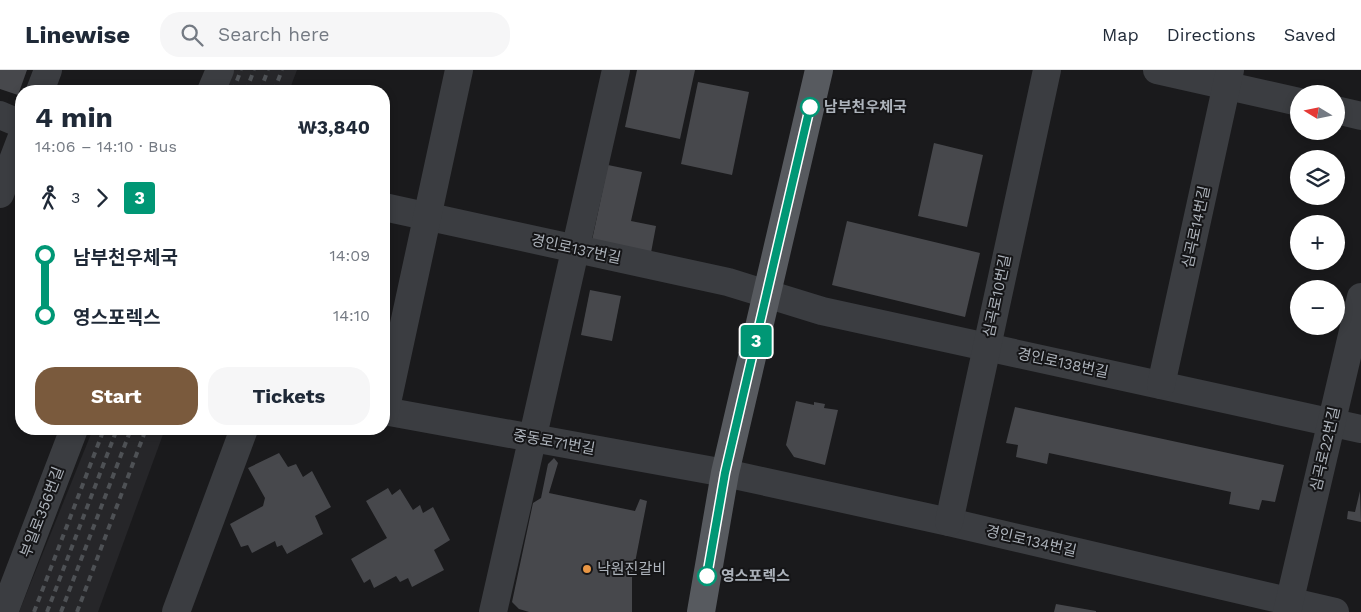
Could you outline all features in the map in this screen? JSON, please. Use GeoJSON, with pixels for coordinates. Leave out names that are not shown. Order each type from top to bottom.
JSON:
{"type":"FeatureCollection","features":[{"type":"Feature","properties":{"kind":"main road"},"geometry":{"type":"LineString","coordinates":[[701,612],[725,473],[819,70]]}},
{"type":"Feature","properties":{"kind":"street"},"geometry":{"type":"LineString","coordinates":[[42,85],[48,70]]}},
{"type":"Feature","properties":{"kind":"street"},"geometry":{"type":"LineString","coordinates":[[214,85],[220,70]]}},
{"type":"Feature","properties":{"kind":"street"},"geometry":{"type":"LineString","coordinates":[[390,383],[459,70]]}},
{"type":"Feature","properties":{"kind":"street"},"geometry":{"type":"LineString","coordinates":[[493,612],[616,70]]}},
{"type":"Feature","properties":{"kind":"street","name":"심곡로10번길"},"geometry":{"type":"LineString","coordinates":[[949,522],[1047,70]]}},
{"type":"Feature","properties":{"kind":"street"},"geometry":{"type":"LineString","coordinates":[[1157,70],[1229,78],[1290,99]]}},
{"type":"Feature","properties":{"kind":"street","name":"심곡로14번길"},"geometry":{"type":"LineString","coordinates":[[1161,385],[1229,78]]}},
{"type":"Feature","properties":{"kind":"street"},"geometry":{"type":"LineString","coordinates":[[1345,112],[1361,116]]}},
{"type":"Feature","properties":{"kind":"street"},"geometry":{"type":"LineString","coordinates":[[0,115],[15,140],[0,194]]}},
{"type":"Feature","properties":{"kind":"street","name":"경인로137번길"},"geometry":{"type":"LineString","coordinates":[[390,208],[728,282],[766,295]]}},
{"type":"Feature","properties":{"kind":"street","name":"경인로138번길"},"geometry":{"type":"LineString","coordinates":[[766,295],[822,311],[1361,429]]}},
{"type":"Feature","properties":{"kind":"street","name":"심곡로22번길"},"geometry":{"type":"LineString","coordinates":[[1288,607],[1361,297]]}},
{"type":"Feature","properties":{"kind":"street","name":"중동로71번길"},"geometry":{"type":"LineString","coordinates":[[390,412],[725,473]]}},
{"type":"Feature","properties":{"kind":"street","name":"부일로356번길"},"geometry":{"type":"LineString","coordinates":[[4,600],[72,435]]}},
{"type":"Feature","properties":{"kind":"street"},"geometry":{"type":"LineString","coordinates":[[176,612],[242,435]]}},
{"type":"Feature","properties":{"kind":"street","name":"경인로134번길"},"geometry":{"type":"LineString","coordinates":[[725,473],[949,522],[1288,607],[1335,612]]}},
{"type":"Feature","properties":{"kind":"shaded area"},"geometry":{"type":"Polygon","coordinates":[[[229,70],[297,70],[291,85],[223,85],[229,70]]]}},
{"type":"Feature","properties":{"kind":"shaded area"},"geometry":{"type":"Polygon","coordinates":[[[91,435],[163,435],[98,612],[19,612],[91,435]]]}},
{"type":"Feature","properties":{"kind":"building"},"geometry":{"type":"Polygon","coordinates":[[[0,70],[27,70],[22,85],[15,85],[15,94],[0,89],[0,70]]]}},
{"type":"Feature","properties":{"kind":"building"},"geometry":{"type":"Polygon","coordinates":[[[637,70],[695,70],[680,139],[625,127],[637,70]]]}},
{"type":"Feature","properties":{"kind":"building"},"geometry":{"type":"Polygon","coordinates":[[[698,82],[749,92],[732,175],[681,164],[698,82]]]}},
{"type":"Feature","properties":{"kind":"building"},"geometry":{"type":"Polygon","coordinates":[[[934,143],[983,155],[967,227],[918,216],[934,143]]]}},
{"type":"Feature","properties":{"kind":"building"},"geometry":{"type":"Polygon","coordinates":[[[608,165],[642,172],[631,221],[656,226],[650,258],[591,245],[608,165]]]}},
{"type":"Feature","properties":{"kind":"building"},"geometry":{"type":"Polygon","coordinates":[[[847,221],[980,253],[965,317],[832,285],[847,221]]]}},
{"type":"Feature","properties":{"kind":"building"},"geometry":{"type":"Polygon","coordinates":[[[590,290],[621,296],[612,341],[581,335],[590,290]]]}},
{"type":"Feature","properties":{"kind":"building"},"geometry":{"type":"Polygon","coordinates":[[[796,401],[814,405],[814,402],[825,404],[824,408],[838,410],[825,465],[794,457],[786,445],[796,401]]]}},
{"type":"Feature","properties":{"kind":"building"},"geometry":{"type":"Polygon","coordinates":[[[1015,407],[1284,465],[1275,502],[1262,500],[1259,510],[1229,504],[1231,492],[1049,453],[1047,464],[1016,457],[1018,445],[1006,443],[1015,407]]]}},
{"type":"Feature","properties":{"kind":"building"},"geometry":{"type":"Polygon","coordinates":[[[279,453],[288,467],[296,464],[303,477],[312,471],[331,507],[315,516],[323,534],[287,554],[282,545],[277,547],[275,541],[252,553],[248,545],[241,547],[230,524],[263,506],[265,498],[248,468],[279,453]]]}},
{"type":"Feature","properties":{"kind":"building"},"geometry":{"type":"Polygon","coordinates":[[[554,458],[558,463],[549,493],[635,511],[640,499],[647,501],[632,578],[632,612],[529,612],[519,609],[512,602],[533,503],[541,498],[548,464],[554,458]]]}},
{"type":"Feature","properties":{"kind":"building"},"geometry":{"type":"Polygon","coordinates":[[[388,488],[392,495],[400,489],[413,510],[420,505],[423,513],[433,507],[450,540],[434,550],[444,570],[412,587],[408,578],[400,582],[396,576],[374,588],[370,579],[364,583],[351,559],[387,538],[366,501],[388,488]]]}},
{"type":"Feature","properties":{"kind":"building"},"geometry":{"type":"Polygon","coordinates":[[[1360,491],[1361,522],[1347,519],[1348,511],[1355,512],[1360,491]]]}},
{"type":"Feature","properties":{"kind":"building"},"geometry":{"type":"Polygon","coordinates":[[[1056,604],[1096,611],[1096,612],[1054,612],[1056,604]]]}},
{"type":"Feature","properties":{"kind":"railway"},"geometry":{"type":"LineString","coordinates":[[235,85],[241,70]]}},
{"type":"Feature","properties":{"kind":"railway"},"geometry":{"type":"LineString","coordinates":[[248,85],[254,70]]}},
{"type":"Feature","properties":{"kind":"railway"},"geometry":{"type":"LineString","coordinates":[[262,85],[268,70]]}},
{"type":"Feature","properties":{"kind":"railway"},"geometry":{"type":"LineString","coordinates":[[276,85],[282,70]]}},
{"type":"Feature","properties":{"kind":"railway"},"geometry":{"type":"LineString","coordinates":[[34,612],[102,435]]}},
{"type":"Feature","properties":{"kind":"railway"},"geometry":{"type":"LineString","coordinates":[[47,612],[115,435]]}},
{"type":"Feature","properties":{"kind":"railway"},"geometry":{"type":"LineString","coordinates":[[61,612],[129,435]]}},
{"type":"Feature","properties":{"kind":"railway"},"geometry":{"type":"LineString","coordinates":[[77,612],[144,435]]}},
{"type":"Feature","properties":{"kind":"bus line","name":"3"},"geometry":{"type":"LineString","coordinates":[[707,576],[725,473],[810,107]]}},
{"type":"Feature","properties":{"kind":"place","name":"남부천우체국"},"geometry":{"type":"Point","coordinates":[810,107]}},
{"type":"Feature","properties":{"kind":"place","name":"낙원진갈비"},"geometry":{"type":"Point","coordinates":[587,569]}},
{"type":"Feature","properties":{"kind":"place","name":"영스포렉스"},"geometry":{"type":"Point","coordinates":[707,576]}}]}
